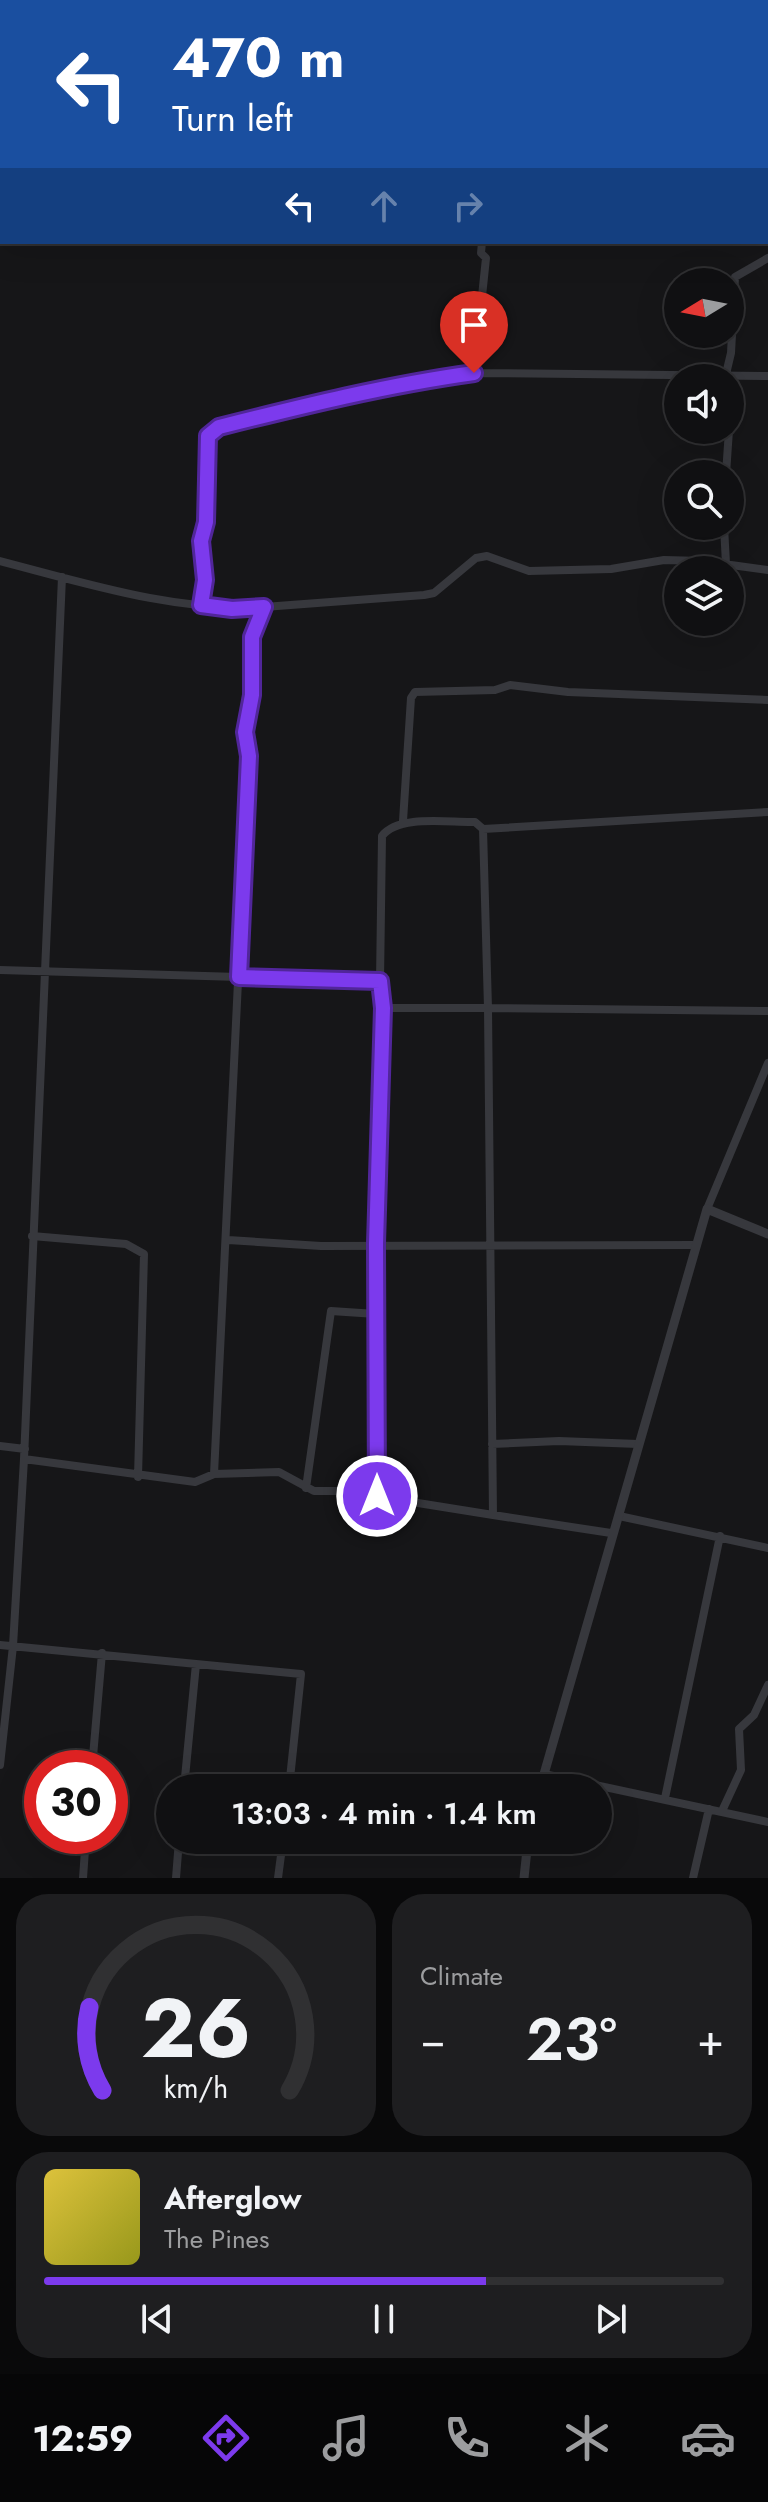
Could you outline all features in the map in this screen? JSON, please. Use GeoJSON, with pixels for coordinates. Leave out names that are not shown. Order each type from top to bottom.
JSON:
{"type":"FeatureCollection","features":[{"type":"Feature","properties":{"kind":"street"},"geometry":{"type":"LineString","coordinates":[[474,373],[486,258],[481,253],[482,244]]}},
{"type":"Feature","properties":{"kind":"street"},"geometry":{"type":"LineString","coordinates":[[728,364],[735,277],[768,258]]}},
{"type":"Feature","properties":{"kind":"street"},"geometry":{"type":"LineString","coordinates":[[201,605],[205,580],[201,541],[206,522],[211,432],[317,402],[411,382],[474,373],[664,376]]}},
{"type":"Feature","properties":{"kind":"street"},"geometry":{"type":"LineString","coordinates":[[744,377],[768,376]]}},
{"type":"Feature","properties":{"kind":"street"},"geometry":{"type":"LineString","coordinates":[[0,561],[62,577],[232,609],[434,593],[464,566],[487,556],[529,571],[611,569],[664,560]]}},
{"type":"Feature","properties":{"kind":"street"},"geometry":{"type":"LineString","coordinates":[[744,567],[768,570]]}},
{"type":"Feature","properties":{"kind":"street"},"geometry":{"type":"LineString","coordinates":[[0,1765],[13,1646],[25,1449],[62,577]]}},
{"type":"Feature","properties":{"kind":"street"},"geometry":{"type":"LineString","coordinates":[[214,1474],[228,1240],[249,756],[245,732],[252,695],[252,637],[264,607]]}},
{"type":"Feature","properties":{"kind":"street"},"geometry":{"type":"LineString","coordinates":[[403,821],[411,698],[415,692],[495,690],[510,685],[568,692],[768,700]]}},
{"type":"Feature","properties":{"kind":"street"},"geometry":{"type":"LineString","coordinates":[[377,1496],[376,1244],[383,1008],[380,981],[382,836],[388,829],[407,823],[475,822],[483,829],[768,812]]}},
{"type":"Feature","properties":{"kind":"street"},"geometry":{"type":"LineString","coordinates":[[483,829],[493,1515]]}},
{"type":"Feature","properties":{"kind":"street"},"geometry":{"type":"LineString","coordinates":[[0,970],[380,981]]}},
{"type":"Feature","properties":{"kind":"street"},"geometry":{"type":"LineString","coordinates":[[383,1008],[768,1011]]}},
{"type":"Feature","properties":{"kind":"street"},"geometry":{"type":"LineString","coordinates":[[544,1774],[695,1245],[768,1063]]}},
{"type":"Feature","properties":{"kind":"street"},"geometry":{"type":"LineString","coordinates":[[707,1209],[768,1234]]}},
{"type":"Feature","properties":{"kind":"street"},"geometry":{"type":"LineString","coordinates":[[32,1236],[126,1244],[144,1254],[138,1477]]}},
{"type":"Feature","properties":{"kind":"street"},"geometry":{"type":"LineString","coordinates":[[228,1240],[321,1246],[695,1245]]}},
{"type":"Feature","properties":{"kind":"street"},"geometry":{"type":"LineString","coordinates":[[306,1488],[331,1311],[376,1314]]}},
{"type":"Feature","properties":{"kind":"street"},"geometry":{"type":"LineString","coordinates":[[492,1444],[559,1441],[638,1444]]}},
{"type":"Feature","properties":{"kind":"street"},"geometry":{"type":"LineString","coordinates":[[0,1446],[25,1449]]}},
{"type":"Feature","properties":{"kind":"street"},"geometry":{"type":"LineString","coordinates":[[24,1459],[138,1477],[195,1482],[214,1474],[279,1472],[291,1476],[306,1488],[377,1496],[611,1533]]}},
{"type":"Feature","properties":{"kind":"street"},"geometry":{"type":"LineString","coordinates":[[619,1516],[768,1548]]}},
{"type":"Feature","properties":{"kind":"street"},"geometry":{"type":"LineString","coordinates":[[665,1798],[720,1536]]}},
{"type":"Feature","properties":{"kind":"street"},"geometry":{"type":"LineString","coordinates":[[0,1645],[301,1674],[290,1774]]}},
{"type":"Feature","properties":{"kind":"street"},"geometry":{"type":"LineString","coordinates":[[94,1750],[102,1653]]}},
{"type":"Feature","properties":{"kind":"street"},"geometry":{"type":"LineString","coordinates":[[185,1774],[196,1664]]}},
{"type":"Feature","properties":{"kind":"street"},"geometry":{"type":"LineString","coordinates":[[722,1811],[741,1770],[739,1729],[754,1715],[768,1685]]}},
{"type":"Feature","properties":{"kind":"street"},"geometry":{"type":"LineString","coordinates":[[612,1787],[768,1822]]}},
{"type":"Feature","properties":{"kind":"street"},"geometry":{"type":"LineString","coordinates":[[693,1878],[709,1809]]}},
{"type":"Feature","properties":{"kind":"street"},"geometry":{"type":"LineString","coordinates":[[83,1878],[85,1854]]}},
{"type":"Feature","properties":{"kind":"street"},"geometry":{"type":"LineString","coordinates":[[176,1878],[178,1854]]}},
{"type":"Feature","properties":{"kind":"street"},"geometry":{"type":"LineString","coordinates":[[278,1878],[281,1854]]}},
{"type":"Feature","properties":{"kind":"street"},"geometry":{"type":"LineString","coordinates":[[524,1878],[527,1854]]}},
{"type":"Feature","properties":{"kind":"route"},"geometry":{"type":"LineString","coordinates":[[377,1496],[376,1244],[383,1008],[380,981],[239,977],[249,756],[245,732],[252,695],[252,637],[262,619],[264,607],[232,609],[201,605],[205,580],[201,541],[206,522],[209,479],[208,436],[219,427],[305,405],[411,382],[474,373]]}}]}
